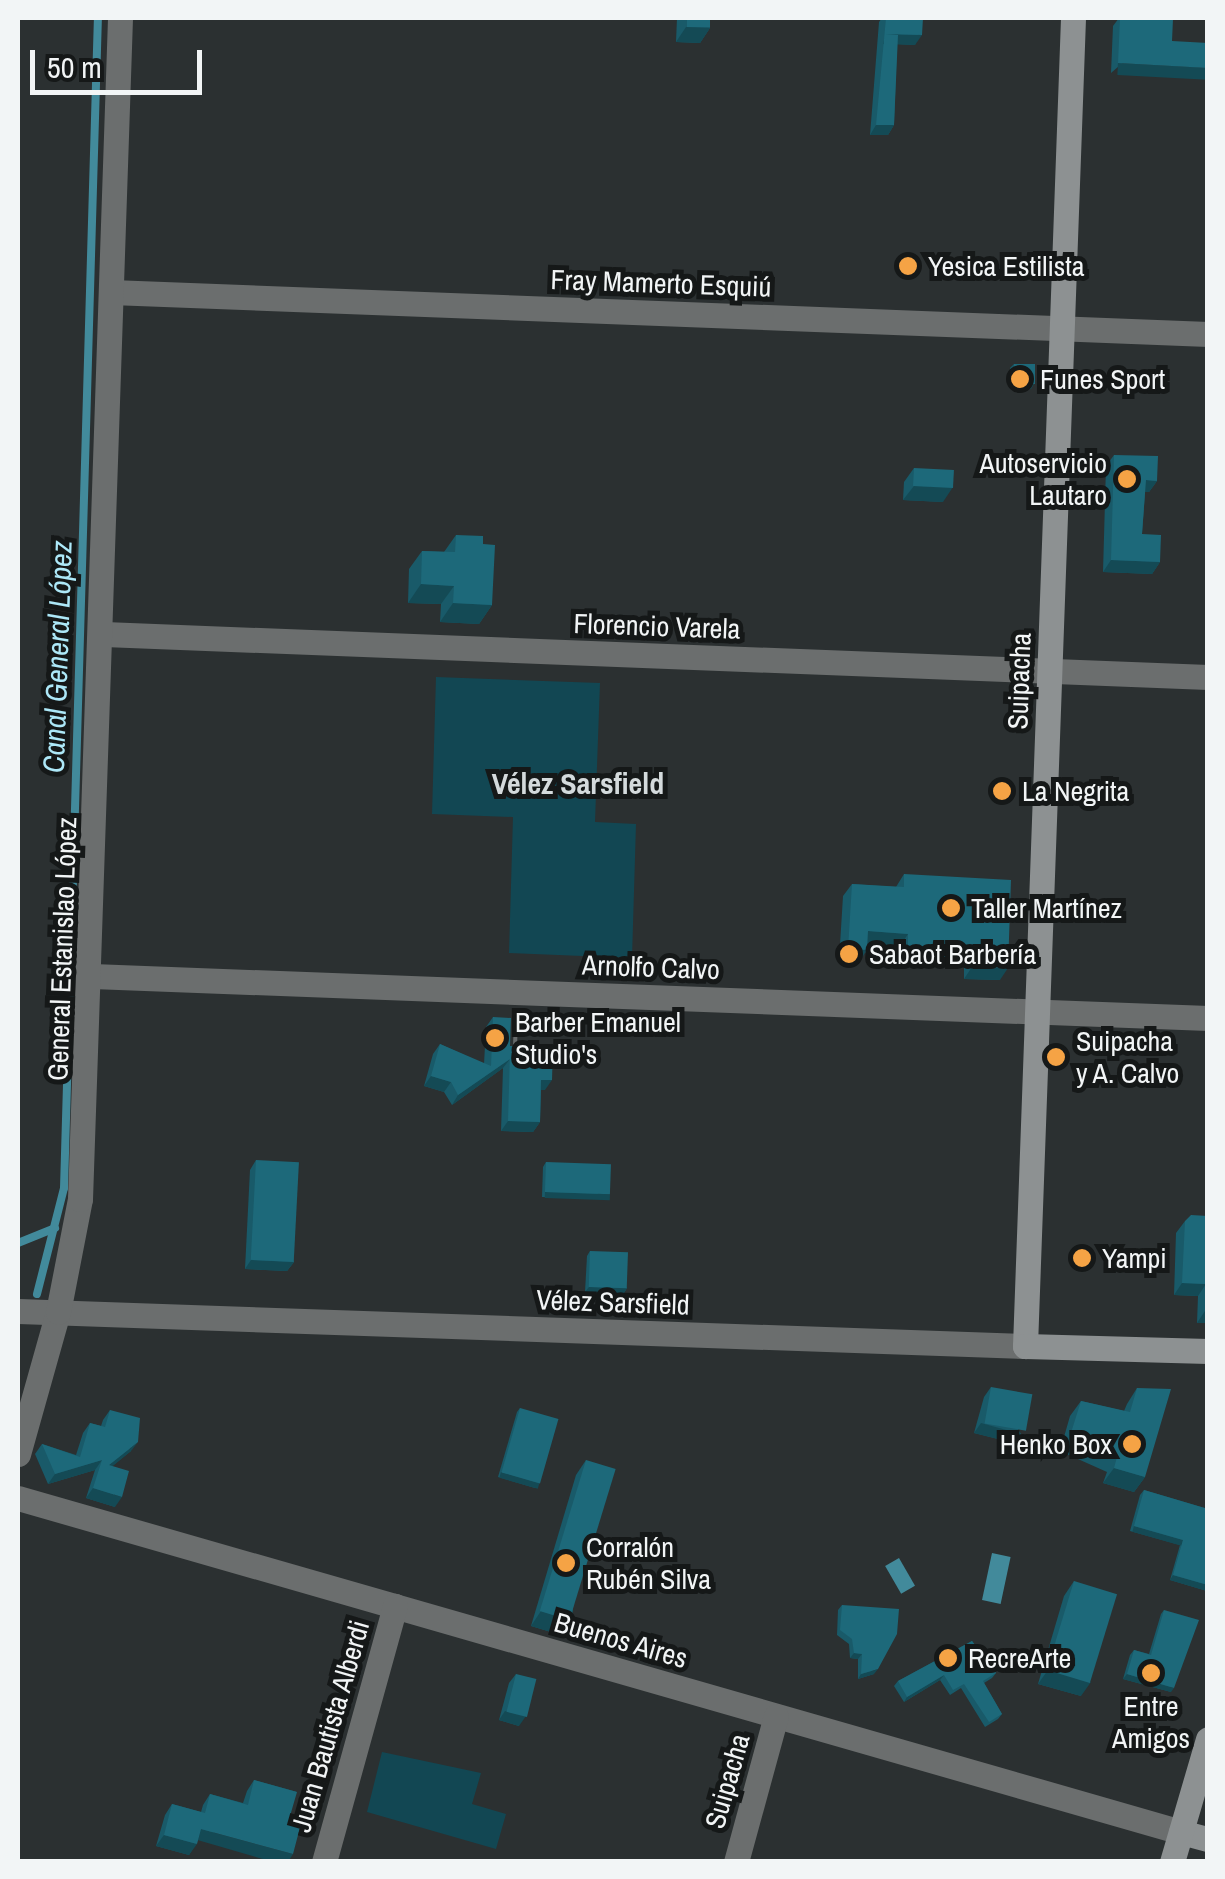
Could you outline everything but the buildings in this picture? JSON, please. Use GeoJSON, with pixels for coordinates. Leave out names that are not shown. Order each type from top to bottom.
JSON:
{"type":"FeatureCollection","features":[{"type":"Feature","properties":{"kind":"main road","name":"Suipacha"},"geometry":{"type":"LineString","coordinates":[[1025,1346],[1073,18]]}},
{"type":"Feature","properties":{"kind":"main road","name":"Vélez Sarsfield"},"geometry":{"type":"LineString","coordinates":[[1025,1346],[1208,1351]]}},
{"type":"Feature","properties":{"kind":"main road"},"geometry":{"type":"LineString","coordinates":[[1172,1862],[1208,1739]]}},
{"type":"Feature","properties":{"kind":"main road","name":"Buenos Aires"},"geometry":{"type":"LineString","coordinates":[[1181,1832],[1208,1840]]}},
{"type":"Feature","properties":{"kind":"street","name":"General Estanislao López"},"geometry":{"type":"LineString","coordinates":[[18,1454],[58,1312],[80,1198],[104,634],[120,18]]}},
{"type":"Feature","properties":{"kind":"street","name":"Fray Mamerto Esquiú"},"geometry":{"type":"LineString","coordinates":[[112,292],[1208,334]]}},
{"type":"Feature","properties":{"kind":"street","name":"Florencio Varela"},"geometry":{"type":"LineString","coordinates":[[104,634],[1208,677]]}},
{"type":"Feature","properties":{"kind":"street","name":"Arnolfo Calvo"},"geometry":{"type":"LineString","coordinates":[[92,976],[1208,1018]]}},
{"type":"Feature","properties":{"kind":"street","name":"Vélez Sarsfield"},"geometry":{"type":"LineString","coordinates":[[18,1311],[1025,1346]]}},
{"type":"Feature","properties":{"kind":"street","name":"Buenos Aires"},"geometry":{"type":"LineString","coordinates":[[18,1498],[1181,1832]]}},
{"type":"Feature","properties":{"kind":"street","name":"Juan Bautista Alberdi"},"geometry":{"type":"LineString","coordinates":[[324,1862],[395,1606]]}},
{"type":"Feature","properties":{"kind":"street","name":"Suipacha"},"geometry":{"type":"LineString","coordinates":[[736,1862],[776,1716]]}},
{"type":"Feature","properties":{"kind":"path"},"geometry":{"type":"LineString","coordinates":[[515,1056],[517,992]]}},
{"type":"Feature","properties":{"kind":"shaded area"},"geometry":{"type":"Polygon","coordinates":[[[436,677],[600,683],[595,822],[636,824],[632,958],[509,953],[513,817],[432,814],[436,677]]]}},
{"type":"Feature","properties":{"kind":"shaded area"},"geometry":{"type":"Polygon","coordinates":[[[992,1553],[1011,1557],[1001,1604],[982,1600],[992,1553]]]}},
{"type":"Feature","properties":{"kind":"shaded area"},"geometry":{"type":"Polygon","coordinates":[[[899,1558],[915,1586],[901,1594],[885,1566],[899,1558]]]}},
{"type":"Feature","properties":{"kind":"shaded area"},"geometry":{"type":"Polygon","coordinates":[[[382,1752],[481,1773],[472,1804],[506,1814],[496,1849],[367,1812],[382,1752]]]}},
{"type":"Feature","properties":{"kind":"waterway","name":"Canal General López"},"geometry":{"type":"LineString","coordinates":[[37,1294],[64,1188],[98,18]]}},
{"type":"Feature","properties":{"kind":"waterway"},"geometry":{"type":"LineString","coordinates":[[18,1243],[55,1228]]}},
{"type":"Feature","properties":{"kind":"place","name":"Yesica Estilista"},"geometry":{"type":"Point","coordinates":[908,266]}},
{"type":"Feature","properties":{"kind":"place","name":"Funes Sport"},"geometry":{"type":"Point","coordinates":[1020,379]}},
{"type":"Feature","properties":{"kind":"place","name":"Autoservicio Lautaro"},"geometry":{"type":"Point","coordinates":[1127,479]}},
{"type":"Feature","properties":{"kind":"place","name":"La Negrita"},"geometry":{"type":"Point","coordinates":[1002,791]}},
{"type":"Feature","properties":{"kind":"place","name":"Taller Martínez"},"geometry":{"type":"Point","coordinates":[951,908]}},
{"type":"Feature","properties":{"kind":"place","name":"Sabaot Barbería"},"geometry":{"type":"Point","coordinates":[849,954]}},
{"type":"Feature","properties":{"kind":"place","name":"Barber Emanuel Studio's"},"geometry":{"type":"Point","coordinates":[495,1038]}},
{"type":"Feature","properties":{"kind":"place","name":"Suipacha y A. Calvo"},"geometry":{"type":"Point","coordinates":[1056,1057]}},
{"type":"Feature","properties":{"kind":"place","name":"Yampi"},"geometry":{"type":"Point","coordinates":[1082,1258]}},
{"type":"Feature","properties":{"kind":"place","name":"Henko Box"},"geometry":{"type":"Point","coordinates":[1132,1444]}},
{"type":"Feature","properties":{"kind":"place","name":"Corralón Rubén Silva"},"geometry":{"type":"Point","coordinates":[566,1563]}},
{"type":"Feature","properties":{"kind":"place","name":"RecreArte"},"geometry":{"type":"Point","coordinates":[948,1658]}},
{"type":"Feature","properties":{"kind":"place","name":"Entre Amigos"},"geometry":{"type":"Point","coordinates":[1151,1673]}},
{"type":"Feature","properties":{"kind":"district","name":"Vélez Sarsfield"},"geometry":{"type":"Point","coordinates":[578,783]}}]}
